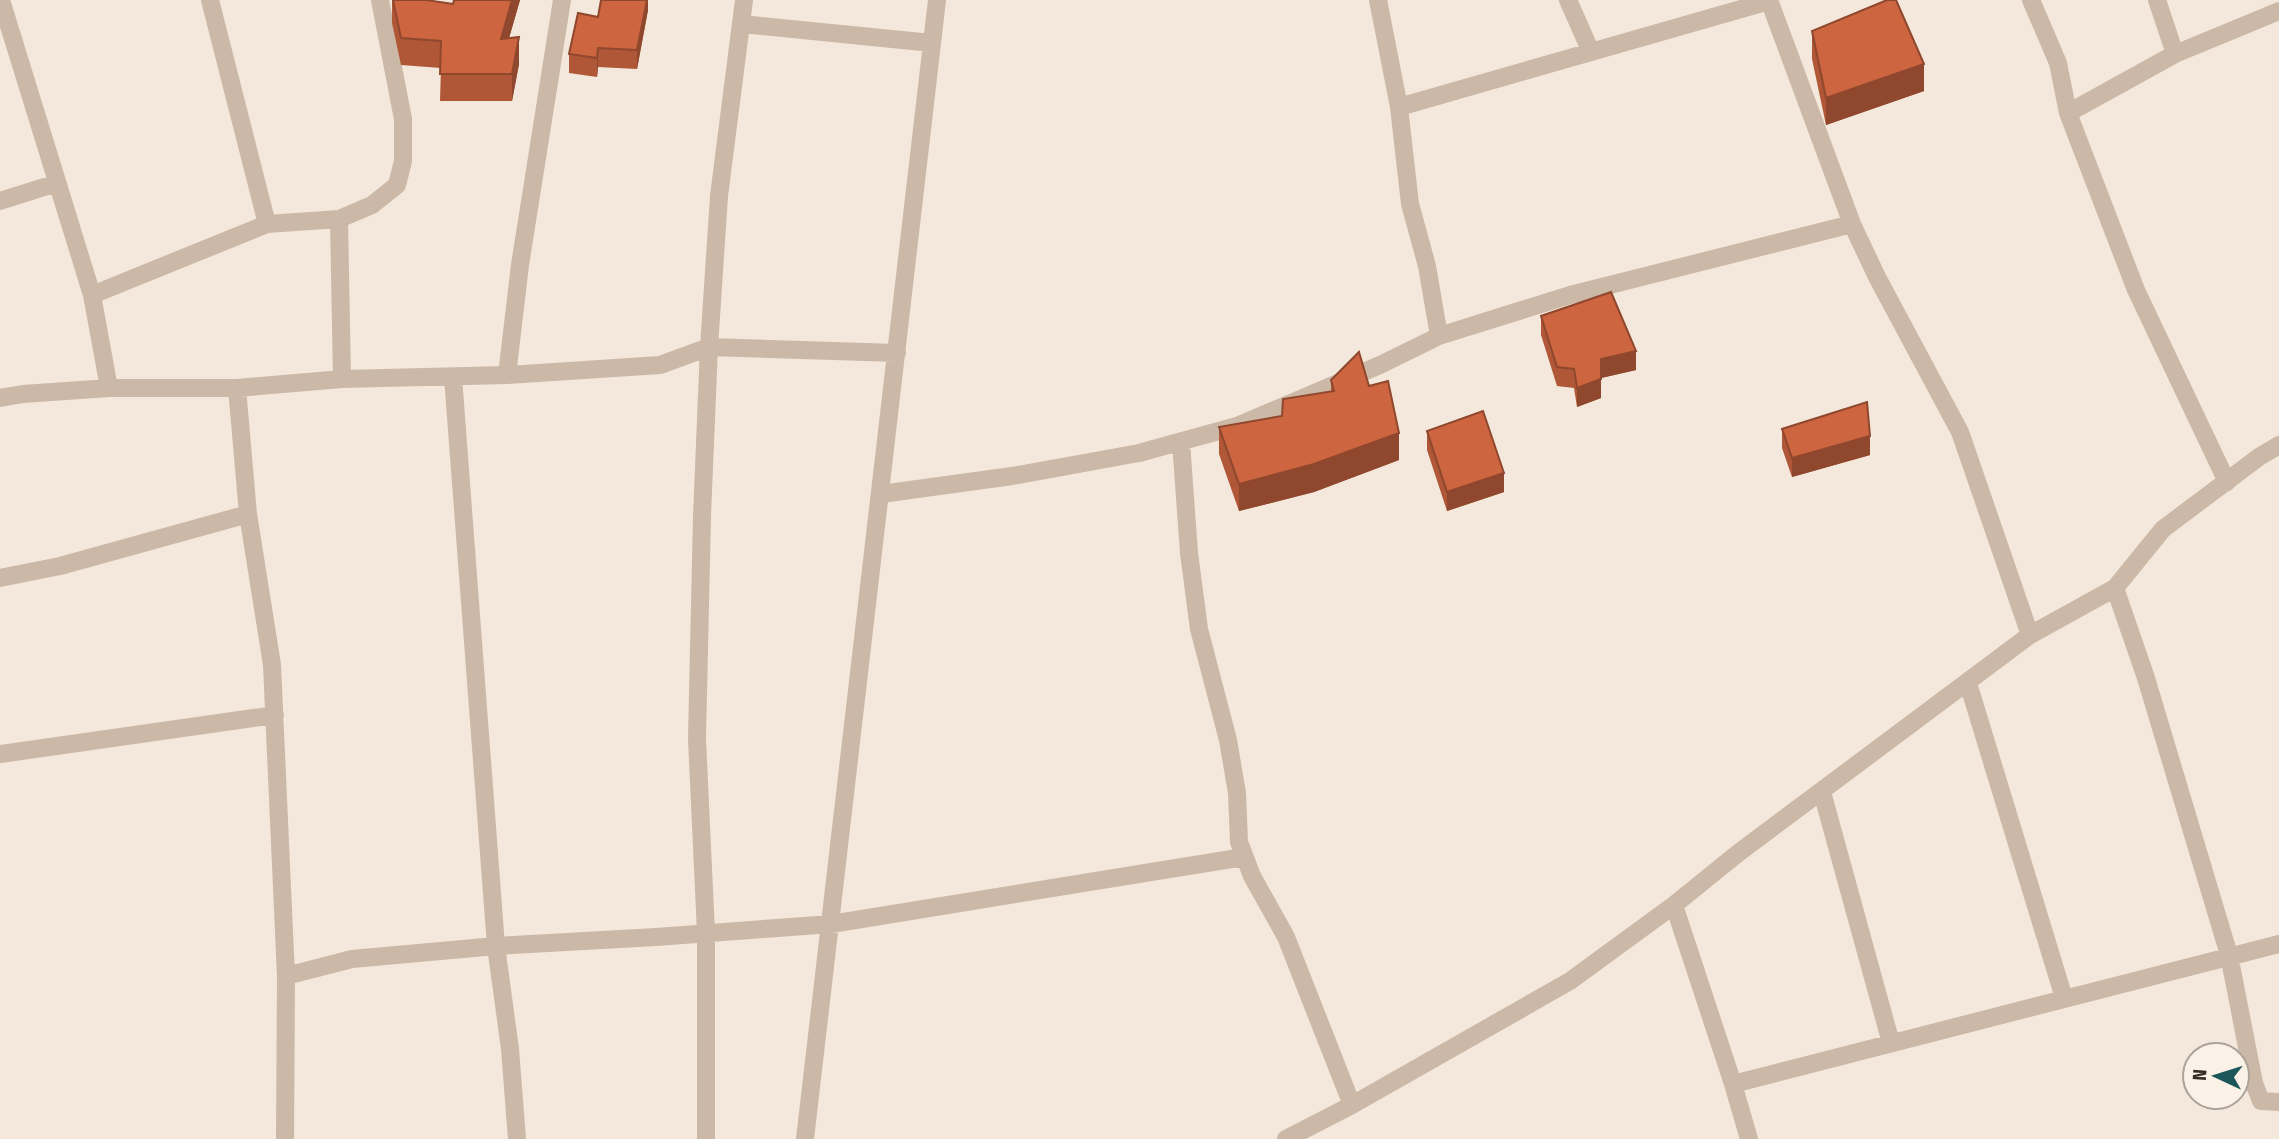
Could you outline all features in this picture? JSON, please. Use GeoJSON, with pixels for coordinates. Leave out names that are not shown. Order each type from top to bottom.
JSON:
{"type":"FeatureCollection","features":[{"type":"Feature","properties":{"kind":"street"},"geometry":{"type":"LineString","coordinates":[[1,0],[7,41],[57,183],[92,295],[109,388]]}},
{"type":"Feature","properties":{"kind":"street"},"geometry":{"type":"LineString","coordinates":[[210,0],[267,225]]}},
{"type":"Feature","properties":{"kind":"street"},"geometry":{"type":"LineString","coordinates":[[92,295],[267,225],[338,219],[372,205],[397,185],[403,161],[402,119],[380,0]]}},
{"type":"Feature","properties":{"kind":"street"},"geometry":{"type":"LineString","coordinates":[[508,375],[520,265],[562,0]]}},
{"type":"Feature","properties":{"kind":"street"},"geometry":{"type":"LineString","coordinates":[[706,1139],[706,933],[697,738],[702,516],[719,196],[744,0]]}},
{"type":"Feature","properties":{"kind":"street"},"geometry":{"type":"LineString","coordinates":[[805,1139],[937,0]]}},
{"type":"Feature","properties":{"kind":"street"},"geometry":{"type":"LineString","coordinates":[[1378,0],[1399,107],[1410,204],[1427,266],[1439,336]]}},
{"type":"Feature","properties":{"kind":"street"},"geometry":{"type":"LineString","coordinates":[[1568,0],[1591,52]]}},
{"type":"Feature","properties":{"kind":"street"},"geometry":{"type":"LineString","coordinates":[[2031,0],[2058,63],[2068,113],[2136,290],[2227,482]]}},
{"type":"Feature","properties":{"kind":"street"},"geometry":{"type":"LineString","coordinates":[[2157,0],[2175,54]]}},
{"type":"Feature","properties":{"kind":"street"},"geometry":{"type":"LineString","coordinates":[[1399,107],[1769,1],[1852,224],[1877,277],[1960,432],[2030,635]]}},
{"type":"Feature","properties":{"kind":"street"},"geometry":{"type":"LineString","coordinates":[[2068,113],[2175,54],[2279,10]]}},
{"type":"Feature","properties":{"kind":"street"},"geometry":{"type":"LineString","coordinates":[[742,24],[932,43]]}},
{"type":"Feature","properties":{"kind":"street"},"geometry":{"type":"LineString","coordinates":[[0,201],[57,183]]}},
{"type":"Feature","properties":{"kind":"street"},"geometry":{"type":"LineString","coordinates":[[338,219],[342,379]]}},
{"type":"Feature","properties":{"kind":"street"},"geometry":{"type":"LineString","coordinates":[[881,494],[1012,476],[1139,453],[1181,442],[1237,426],[1380,365],[1439,336],[1570,295],[1852,224]]}},
{"type":"Feature","properties":{"kind":"street"},"geometry":{"type":"LineString","coordinates":[[0,398],[109,388],[237,388],[342,379],[508,375],[660,365],[709,347],[897,353]]}},
{"type":"Feature","properties":{"kind":"street"},"geometry":{"type":"LineString","coordinates":[[453,377],[496,946],[510,1049],[517,1139]]}},
{"type":"Feature","properties":{"kind":"street"},"geometry":{"type":"LineString","coordinates":[[237,388],[248,514],[272,665],[286,976],[285,1139]]}},
{"type":"Feature","properties":{"kind":"street"},"geometry":{"type":"LineString","coordinates":[[1181,442],[1189,553],[1199,629],[1228,740],[1237,793],[1239,842],[1252,876],[1286,937],[1352,1105]]}},
{"type":"Feature","properties":{"kind":"street"},"geometry":{"type":"LineString","coordinates":[[1286,1139],[1352,1105],[1570,981],[2030,635],[2115,588],[2163,529],[2279,445]]}},
{"type":"Feature","properties":{"kind":"street"},"geometry":{"type":"LineString","coordinates":[[0,578],[60,566],[248,514]]}},
{"type":"Feature","properties":{"kind":"street"},"geometry":{"type":"LineString","coordinates":[[2115,588],[2146,678],[2229,956],[2253,1083],[2261,1101],[2279,1102]]}},
{"type":"Feature","properties":{"kind":"street"},"geometry":{"type":"LineString","coordinates":[[1968,683],[2064,998]]}},
{"type":"Feature","properties":{"kind":"street"},"geometry":{"type":"LineString","coordinates":[[0,754],[275,715]]}},
{"type":"Feature","properties":{"kind":"street"},"geometry":{"type":"LineString","coordinates":[[1822,792],[1891,1043]]}},
{"type":"Feature","properties":{"kind":"street"},"geometry":{"type":"LineString","coordinates":[[286,976],[352,959],[496,946],[831,924],[1244,857]]}},
{"type":"Feature","properties":{"kind":"street"},"geometry":{"type":"LineString","coordinates":[[1674,905],[1749,1139]]}},
{"type":"Feature","properties":{"kind":"street"},"geometry":{"type":"LineString","coordinates":[[1733,1084],[2279,944]]}},
{"type":"Feature","properties":{"kind":"building"},"geometry":{"type":"Polygon","coordinates":[[[393,0],[426,0],[453,4],[454,0],[512,0],[501,39],[519,37],[512,74],[440,74],[441,41],[401,38],[393,0]]]}},
{"type":"Feature","properties":{"kind":"building"},"geometry":{"type":"Polygon","coordinates":[[[601,0],[647,0],[637,50],[598,48],[597,58],[569,54],[578,13],[598,17],[601,0]]]}},
{"type":"Feature","properties":{"kind":"building"},"geometry":{"type":"Polygon","coordinates":[[[1887,0],[1896,0],[1924,64],[1826,98],[1812,31],[1887,0]]]}},
{"type":"Feature","properties":{"kind":"building"},"geometry":{"type":"Polygon","coordinates":[[[1611,292],[1636,351],[1601,359],[1601,379],[1577,388],[1574,369],[1557,367],[1541,316],[1611,292]]]}},
{"type":"Feature","properties":{"kind":"building"},"geometry":{"type":"Polygon","coordinates":[[[1359,352],[1369,386],[1388,381],[1399,433],[1314,464],[1239,484],[1219,427],[1282,416],[1283,399],[1334,391],[1331,380],[1359,352]]]}},
{"type":"Feature","properties":{"kind":"building"},"geometry":{"type":"Polygon","coordinates":[[[1867,402],[1870,436],[1792,458],[1782,429],[1867,402]]]}},
{"type":"Feature","properties":{"kind":"building"},"geometry":{"type":"Polygon","coordinates":[[[1483,411],[1504,473],[1447,492],[1427,431],[1483,411]]]}}]}
